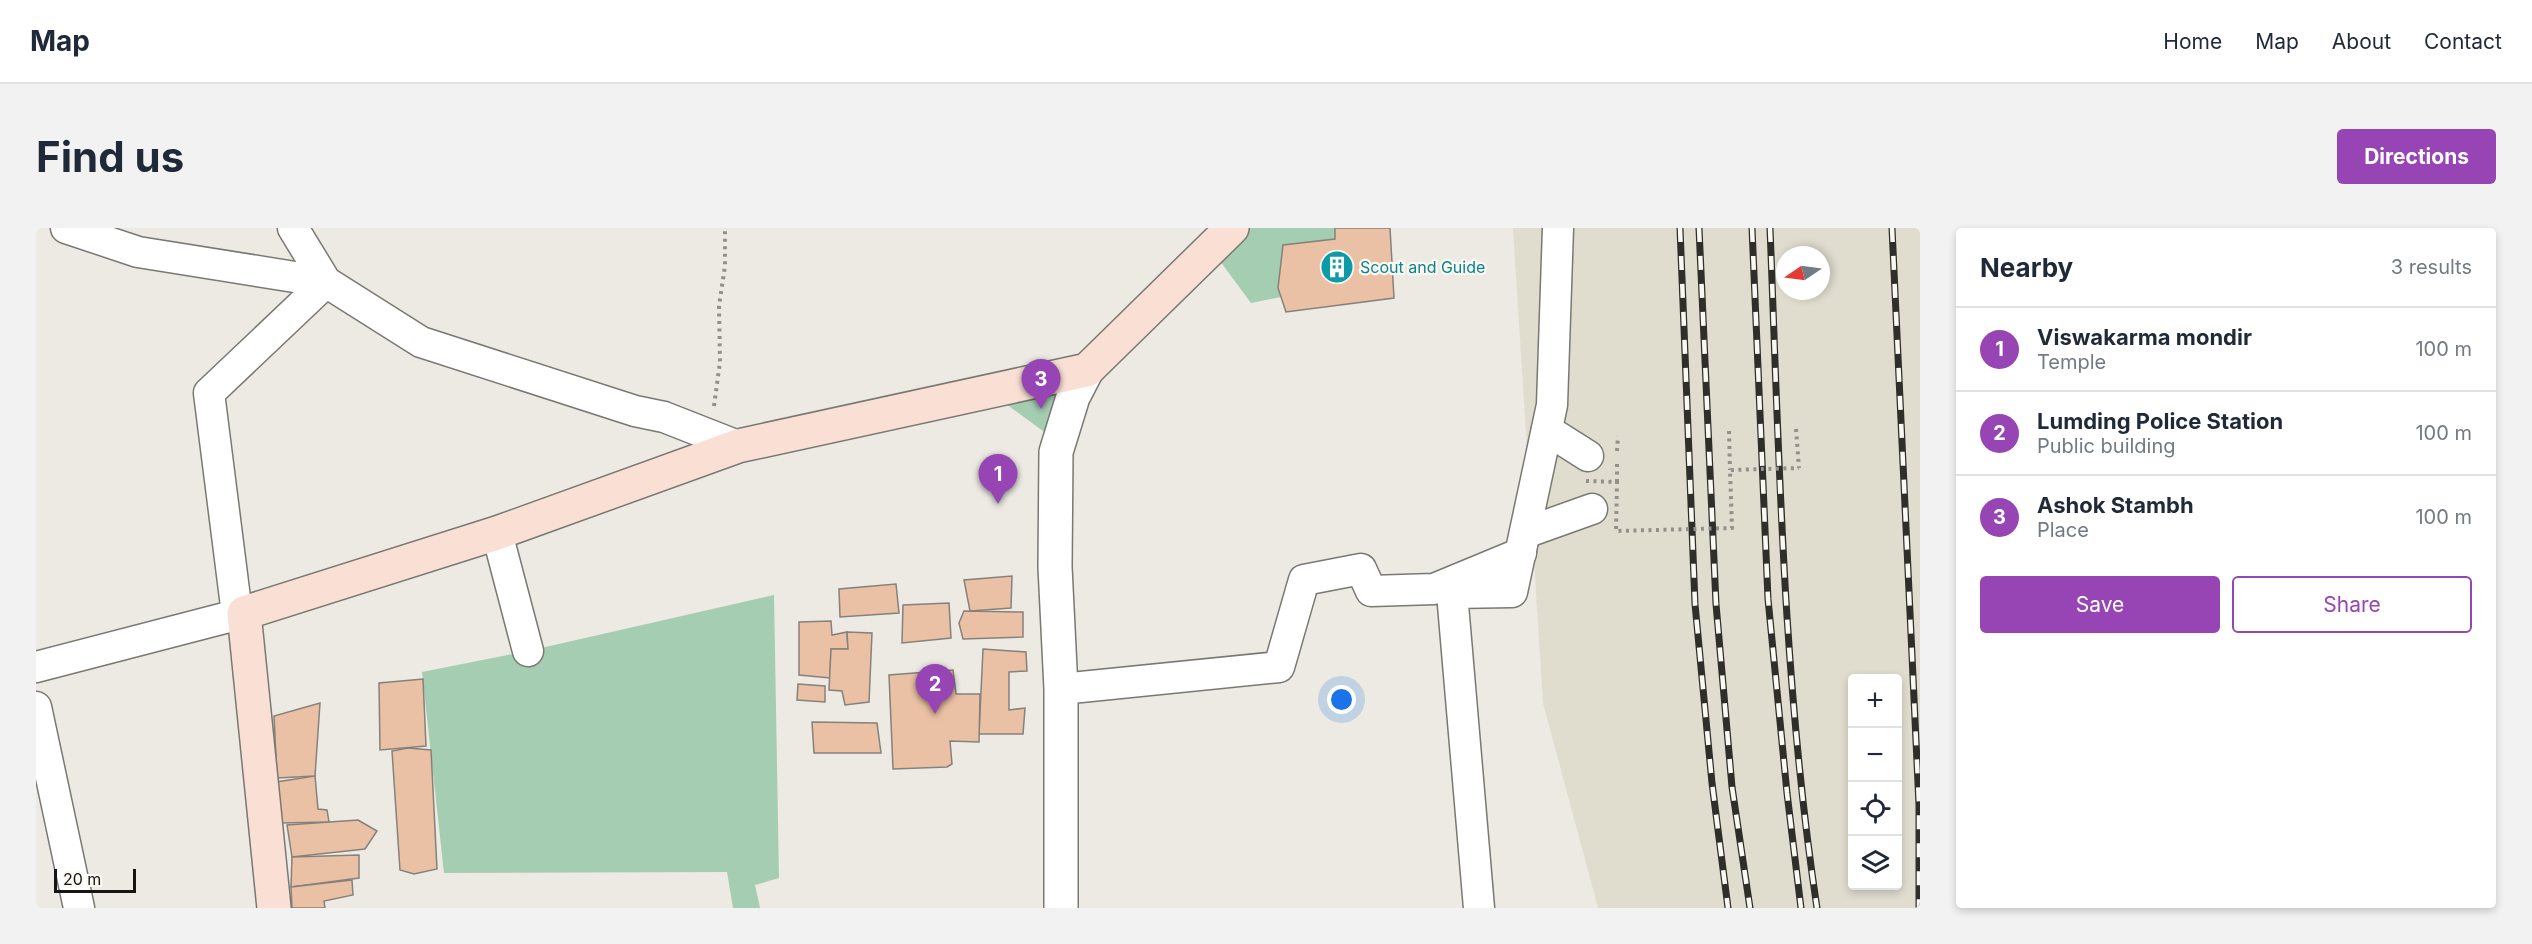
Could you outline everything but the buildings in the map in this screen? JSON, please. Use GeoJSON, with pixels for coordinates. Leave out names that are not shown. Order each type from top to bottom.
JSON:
{"type":"FeatureCollection","features":[{"type":"Feature","properties":{"kind":"main road"},"geometry":{"type":"LineString","coordinates":[[274,908],[240,613],[497,533],[724,441],[1087,370],[1232,228]]}},
{"type":"Feature","properties":{"kind":"street"},"geometry":{"type":"LineString","coordinates":[[66,228],[138,252],[326,282],[421,342],[635,411],[664,417],[724,441]]}},
{"type":"Feature","properties":{"kind":"street"},"geometry":{"type":"LineString","coordinates":[[293,228],[326,282]]}},
{"type":"Feature","properties":{"kind":"street"},"geometry":{"type":"LineString","coordinates":[[1479,908],[1452,593],[1512,592],[1552,405],[1558,228]]}},
{"type":"Feature","properties":{"kind":"street"},"geometry":{"type":"LineString","coordinates":[[36,667],[240,613],[209,393],[326,282]]}},
{"type":"Feature","properties":{"kind":"street"},"geometry":{"type":"LineString","coordinates":[[1061,908],[1051,720],[1060,689],[1055,567],[1056,452],[1073,397],[1087,370]]}},
{"type":"Feature","properties":{"kind":"street"},"geometry":{"type":"LineString","coordinates":[[1060,689],[1279,667],[1304,580],[1361,569],[1371,591],[1434,590],[1523,543],[1589,482],[1547,430]]}},
{"type":"Feature","properties":{"kind":"street"},"geometry":{"type":"LineString","coordinates":[[497,533],[528,651]]}},
{"type":"Feature","properties":{"kind":"street"},"geometry":{"type":"LineString","coordinates":[[36,707],[79,908]]}},
{"type":"Feature","properties":{"kind":"path"},"geometry":{"type":"LineString","coordinates":[[724,441],[719,306],[725,266],[725,228]]}},
{"type":"Feature","properties":{"kind":"path"},"geometry":{"type":"LineString","coordinates":[[1730,470],[1799,468],[1796,429]]}},
{"type":"Feature","properties":{"kind":"path"},"geometry":{"type":"LineString","coordinates":[[1589,482],[1617,482],[1616,531],[1732,528],[1729,430]]}},
{"type":"Feature","properties":{"kind":"shaded area"},"geometry":{"type":"Polygon","coordinates":[[[1513,228],[1920,228],[1920,908],[1598,908],[1543,703],[1513,228]]]}},
{"type":"Feature","properties":{"kind":"green space"},"geometry":{"type":"Polygon","coordinates":[[[1247,228],[1335,228],[1335,239],[1283,245],[1281,297],[1251,303],[1220,261],[1247,228]]]}},
{"type":"Feature","properties":{"kind":"green space"},"geometry":{"type":"Polygon","coordinates":[[[1065,386],[1055,436],[1043,431],[1006,404],[1065,386]]]}},
{"type":"Feature","properties":{"kind":"green space"},"geometry":{"type":"Polygon","coordinates":[[[774,595],[779,878],[755,885],[760,908],[733,908],[727,872],[444,873],[422,672],[528,651],[774,595]]]}},
{"type":"Feature","properties":{"kind":"railway"},"geometry":{"type":"LineString","coordinates":[[1680,228],[1695,604],[1712,783],[1728,908]]}},
{"type":"Feature","properties":{"kind":"railway"},"geometry":{"type":"LineString","coordinates":[[1699,228],[1716,604],[1732,787],[1750,908]]}},
{"type":"Feature","properties":{"kind":"railway"},"geometry":{"type":"LineString","coordinates":[[1752,228],[1768,599],[1801,908]]}},
{"type":"Feature","properties":{"kind":"railway"},"geometry":{"type":"LineString","coordinates":[[1770,228],[1784,569],[1797,739],[1817,908]]}},
{"type":"Feature","properties":{"kind":"railway"},"geometry":{"type":"LineString","coordinates":[[1892,228],[1919,805],[1919,908]]}},
{"type":"Feature","properties":{"kind":"place","name":"Scout and Guide"},"geometry":{"type":"Point","coordinates":[1337,267]}},
{"type":"Feature","properties":{"kind":"place","name":"Ashok Stambh"},"geometry":{"type":"Point","coordinates":[1041,409]}},
{"type":"Feature","properties":{"kind":"place","name":"Viswakarma mondir"},"geometry":{"type":"Point","coordinates":[998,504]}},
{"type":"Feature","properties":{"kind":"place","name":"Lumding Police Station"},"geometry":{"type":"Point","coordinates":[935,714]}}]}
